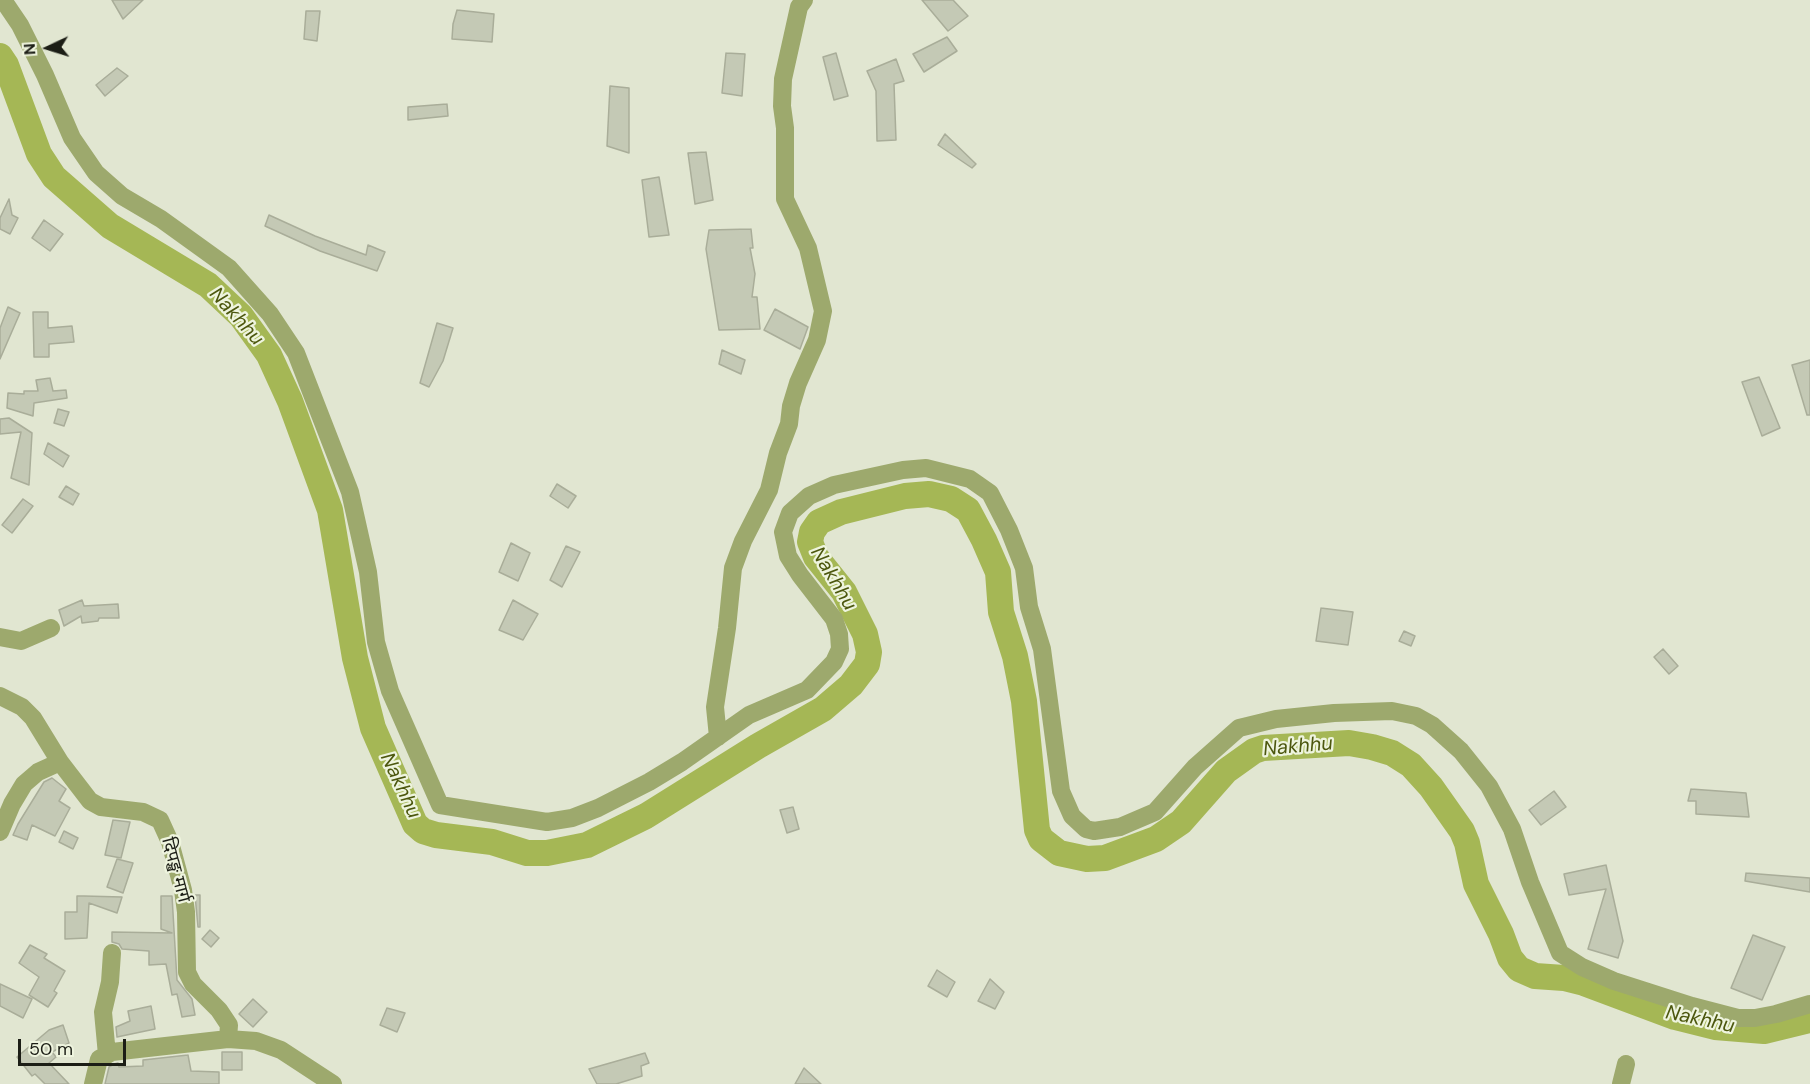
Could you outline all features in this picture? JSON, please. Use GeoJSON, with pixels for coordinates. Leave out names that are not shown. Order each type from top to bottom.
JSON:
{"type":"FeatureCollection","features":[{"type":"Feature","properties":{"kind":"street"},"geometry":{"type":"LineString","coordinates":[[3,0],[20,25],[45,75],[72,138],[96,173],[122,196],[161,219],[230,268],[270,314],[296,353],[350,492],[368,572],[376,642],[390,691],[440,805],[547,822],[572,818],[598,808],[650,782],[749,715],[807,690],[834,662],[840,649],[839,634],[834,619],[788,556],[783,532],[790,513],[808,496],[834,485],[903,470],[926,468],[970,479],[990,493],[1016,549],[1024,568],[1029,607],[1042,649],[1061,791],[1072,816],[1086,829],[1094,831],[1120,827],[1155,812],[1195,767],[1239,728],[1276,719],[1334,713],[1392,711],[1416,716],[1432,725],[1461,751],[1489,786],[1512,829],[1530,882],[1560,953],[1582,967],[1614,981],[1738,1018],[1776,1014],[1810,1004]]}},
{"type":"Feature","properties":{"kind":"street"},"geometry":{"type":"LineString","coordinates":[[718,736],[715,706],[727,628],[733,568],[743,541],[769,490],[778,453],[789,424],[791,406],[798,383],[817,340],[823,311],[808,248],[785,199],[783,79],[799,7],[804,0]]}},
{"type":"Feature","properties":{"kind":"street"},"geometry":{"type":"LineString","coordinates":[[0,637],[21,641],[51,628]]}},
{"type":"Feature","properties":{"kind":"street","name":"दिपङ्ख मार्ग"},"geometry":{"type":"LineString","coordinates":[[0,696],[22,707],[33,718],[60,762],[90,801],[101,807],[143,812],[160,820],[170,842],[183,890],[186,912],[187,972],[193,984],[219,1010],[230,1026],[228,1039]]}},
{"type":"Feature","properties":{"kind":"street"},"geometry":{"type":"LineString","coordinates":[[0,832],[24,784],[38,772],[60,762]]}},
{"type":"Feature","properties":{"kind":"street"},"geometry":{"type":"LineString","coordinates":[[107,1055],[103,1012],[110,981],[112,953]]}},
{"type":"Feature","properties":{"kind":"street"},"geometry":{"type":"LineString","coordinates":[[93,1084],[99,1059],[107,1055],[133,1049],[228,1039],[256,1041],[282,1050],[333,1084]]}},
{"type":"Feature","properties":{"kind":"street"},"geometry":{"type":"LineString","coordinates":[[1621,1084],[1626,1064]]}},
{"type":"Feature","properties":{"kind":"building"},"geometry":{"type":"Polygon","coordinates":[[[112,0],[143,0],[123,19],[112,0]]]}},
{"type":"Feature","properties":{"kind":"building"},"geometry":{"type":"Polygon","coordinates":[[[922,0],[953,0],[968,16],[948,31],[922,0]]]}},
{"type":"Feature","properties":{"kind":"building"},"geometry":{"type":"Polygon","coordinates":[[[457,10],[494,14],[492,42],[452,39],[457,10]]]}},
{"type":"Feature","properties":{"kind":"building"},"geometry":{"type":"Polygon","coordinates":[[[306,11],[320,11],[317,41],[304,39],[306,11]]]}},
{"type":"Feature","properties":{"kind":"building"},"geometry":{"type":"Polygon","coordinates":[[[947,37],[957,51],[924,72],[913,54],[947,37]]]}},
{"type":"Feature","properties":{"kind":"building"},"geometry":{"type":"Polygon","coordinates":[[[726,53],[745,54],[742,96],[722,93],[726,53]]]}},
{"type":"Feature","properties":{"kind":"building"},"geometry":{"type":"Polygon","coordinates":[[[836,53],[848,96],[834,100],[823,57],[836,53]]]}},
{"type":"Feature","properties":{"kind":"building"},"geometry":{"type":"Polygon","coordinates":[[[896,59],[904,81],[894,84],[896,140],[877,141],[876,91],[867,71],[896,59]]]}},
{"type":"Feature","properties":{"kind":"building"},"geometry":{"type":"Polygon","coordinates":[[[117,68],[128,76],[105,96],[96,85],[117,68]]]}},
{"type":"Feature","properties":{"kind":"building"},"geometry":{"type":"Polygon","coordinates":[[[610,86],[629,88],[629,153],[607,146],[610,86]]]}},
{"type":"Feature","properties":{"kind":"building"},"geometry":{"type":"Polygon","coordinates":[[[447,104],[448,116],[408,120],[408,107],[447,104]]]}},
{"type":"Feature","properties":{"kind":"building"},"geometry":{"type":"Polygon","coordinates":[[[945,134],[976,164],[972,168],[938,145],[945,134]]]}},
{"type":"Feature","properties":{"kind":"building"},"geometry":{"type":"Polygon","coordinates":[[[706,152],[713,200],[695,204],[688,153],[706,152]]]}},
{"type":"Feature","properties":{"kind":"building"},"geometry":{"type":"Polygon","coordinates":[[[659,177],[669,235],[649,237],[642,180],[659,177]]]}},
{"type":"Feature","properties":{"kind":"building"},"geometry":{"type":"Polygon","coordinates":[[[9,199],[12,215],[18,218],[10,234],[0,229],[0,218],[9,199]]]}},
{"type":"Feature","properties":{"kind":"building"},"geometry":{"type":"Polygon","coordinates":[[[269,215],[315,236],[366,255],[368,245],[385,252],[377,271],[320,251],[265,226],[269,215]]]}},
{"type":"Feature","properties":{"kind":"building"},"geometry":{"type":"Polygon","coordinates":[[[44,220],[63,234],[50,251],[32,238],[44,220]]]}},
{"type":"Feature","properties":{"kind":"building"},"geometry":{"type":"Polygon","coordinates":[[[751,229],[753,248],[750,248],[755,274],[752,297],[757,297],[760,329],[719,330],[706,249],[709,230],[751,229]]]}},
{"type":"Feature","properties":{"kind":"building"},"geometry":{"type":"Polygon","coordinates":[[[8,307],[20,313],[0,359],[0,328],[8,307]]]}},
{"type":"Feature","properties":{"kind":"building"},"geometry":{"type":"Polygon","coordinates":[[[775,309],[808,327],[800,349],[764,330],[775,309]]]}},
{"type":"Feature","properties":{"kind":"building"},"geometry":{"type":"Polygon","coordinates":[[[33,312],[48,312],[48,328],[72,326],[74,342],[49,344],[49,357],[34,357],[33,312]]]}},
{"type":"Feature","properties":{"kind":"building"},"geometry":{"type":"Polygon","coordinates":[[[437,323],[453,328],[443,361],[429,387],[420,383],[437,323]]]}},
{"type":"Feature","properties":{"kind":"building"},"geometry":{"type":"Polygon","coordinates":[[[722,350],[745,360],[741,374],[719,364],[722,350]]]}},
{"type":"Feature","properties":{"kind":"building"},"geometry":{"type":"Polygon","coordinates":[[[1810,360],[1810,415],[1807,415],[1792,365],[1810,360]]]}},
{"type":"Feature","properties":{"kind":"building"},"geometry":{"type":"Polygon","coordinates":[[[1759,377],[1780,428],[1762,436],[1742,382],[1759,377]]]}},
{"type":"Feature","properties":{"kind":"building"},"geometry":{"type":"Polygon","coordinates":[[[50,378],[53,391],[66,390],[67,398],[34,403],[33,416],[7,408],[8,393],[24,394],[24,391],[38,391],[36,380],[50,378]]]}},
{"type":"Feature","properties":{"kind":"building"},"geometry":{"type":"Polygon","coordinates":[[[58,409],[69,412],[64,426],[54,423],[58,409]]]}},
{"type":"Feature","properties":{"kind":"building"},"geometry":{"type":"Polygon","coordinates":[[[9,418],[32,433],[29,485],[11,478],[21,432],[0,434],[0,419],[9,418]]]}},
{"type":"Feature","properties":{"kind":"building"},"geometry":{"type":"Polygon","coordinates":[[[48,443],[69,456],[63,467],[44,454],[48,443]]]}},
{"type":"Feature","properties":{"kind":"building"},"geometry":{"type":"Polygon","coordinates":[[[557,484],[576,496],[568,508],[550,496],[557,484]]]}},
{"type":"Feature","properties":{"kind":"building"},"geometry":{"type":"Polygon","coordinates":[[[66,486],[79,494],[73,505],[59,497],[66,486]]]}},
{"type":"Feature","properties":{"kind":"building"},"geometry":{"type":"Polygon","coordinates":[[[23,499],[33,506],[12,533],[2,525],[23,499]]]}},
{"type":"Feature","properties":{"kind":"building"},"geometry":{"type":"Polygon","coordinates":[[[511,543],[530,553],[518,581],[499,572],[511,543]]]}},
{"type":"Feature","properties":{"kind":"building"},"geometry":{"type":"Polygon","coordinates":[[[566,546],[580,552],[562,587],[550,580],[566,546]]]}},
{"type":"Feature","properties":{"kind":"building"},"geometry":{"type":"Polygon","coordinates":[[[82,600],[84,606],[118,604],[119,618],[99,618],[98,621],[82,623],[81,616],[64,626],[59,610],[82,600]]]}},
{"type":"Feature","properties":{"kind":"building"},"geometry":{"type":"Polygon","coordinates":[[[513,600],[538,614],[523,640],[499,630],[513,600]]]}},
{"type":"Feature","properties":{"kind":"building"},"geometry":{"type":"Polygon","coordinates":[[[1321,608],[1353,612],[1348,645],[1316,641],[1321,608]]]}},
{"type":"Feature","properties":{"kind":"building"},"geometry":{"type":"Polygon","coordinates":[[[1404,631],[1415,636],[1411,646],[1399,641],[1404,631]]]}},
{"type":"Feature","properties":{"kind":"building"},"geometry":{"type":"Polygon","coordinates":[[[1663,649],[1678,666],[1669,674],[1654,657],[1663,649]]]}},
{"type":"Feature","properties":{"kind":"building"},"geometry":{"type":"Polygon","coordinates":[[[52,778],[66,789],[59,801],[70,808],[55,836],[32,825],[27,840],[13,835],[44,782],[52,778]]]}},
{"type":"Feature","properties":{"kind":"building"},"geometry":{"type":"Polygon","coordinates":[[[1691,789],[1746,793],[1749,817],[1696,814],[1696,801],[1688,801],[1691,789]]]}},
{"type":"Feature","properties":{"kind":"building"},"geometry":{"type":"Polygon","coordinates":[[[1554,791],[1566,807],[1541,825],[1529,810],[1554,791]]]}},
{"type":"Feature","properties":{"kind":"building"},"geometry":{"type":"Polygon","coordinates":[[[793,807],[799,829],[787,833],[780,810],[793,807]]]}},
{"type":"Feature","properties":{"kind":"building"},"geometry":{"type":"Polygon","coordinates":[[[113,820],[130,822],[121,858],[105,855],[113,820]]]}},
{"type":"Feature","properties":{"kind":"building"},"geometry":{"type":"Polygon","coordinates":[[[64,831],[78,838],[73,849],[59,842],[64,831]]]}},
{"type":"Feature","properties":{"kind":"building"},"geometry":{"type":"Polygon","coordinates":[[[117,859],[133,863],[123,893],[107,887],[117,859]]]}},
{"type":"Feature","properties":{"kind":"building"},"geometry":{"type":"Polygon","coordinates":[[[1606,865],[1623,941],[1618,958],[1588,949],[1606,889],[1569,895],[1564,874],[1606,865]]]}},
{"type":"Feature","properties":{"kind":"building"},"geometry":{"type":"Polygon","coordinates":[[[1746,873],[1810,878],[1810,892],[1745,881],[1746,873]]]}},
{"type":"Feature","properties":{"kind":"building"},"geometry":{"type":"Polygon","coordinates":[[[195,895],[200,895],[200,927],[198,927],[195,895]]]}},
{"type":"Feature","properties":{"kind":"building"},"geometry":{"type":"Polygon","coordinates":[[[77,896],[122,897],[117,913],[89,903],[87,938],[65,939],[65,912],[77,912],[77,896]]]}},
{"type":"Feature","properties":{"kind":"building"},"geometry":{"type":"Polygon","coordinates":[[[161,896],[172,896],[177,980],[192,999],[195,1015],[182,1017],[177,994],[172,995],[166,964],[149,965],[149,951],[122,949],[119,944],[112,942],[112,932],[172,933],[161,929],[161,896]]]}},
{"type":"Feature","properties":{"kind":"building"},"geometry":{"type":"Polygon","coordinates":[[[210,930],[219,938],[211,947],[202,939],[210,930]]]}},
{"type":"Feature","properties":{"kind":"building"},"geometry":{"type":"Polygon","coordinates":[[[1753,935],[1785,947],[1762,1000],[1731,988],[1753,935]]]}},
{"type":"Feature","properties":{"kind":"building"},"geometry":{"type":"Polygon","coordinates":[[[30,945],[47,954],[44,958],[65,971],[54,991],[57,993],[48,1007],[29,995],[39,977],[19,963],[30,945]]]}},
{"type":"Feature","properties":{"kind":"building"},"geometry":{"type":"Polygon","coordinates":[[[937,970],[955,982],[947,997],[928,986],[937,970]]]}},
{"type":"Feature","properties":{"kind":"building"},"geometry":{"type":"Polygon","coordinates":[[[990,979],[1004,992],[995,1009],[978,1001],[990,979]]]}},
{"type":"Feature","properties":{"kind":"building"},"geometry":{"type":"Polygon","coordinates":[[[0,984],[32,999],[23,1018],[0,1006],[0,984]]]}},
{"type":"Feature","properties":{"kind":"building"},"geometry":{"type":"Polygon","coordinates":[[[253,999],[267,1012],[253,1027],[239,1014],[253,999]]]}},
{"type":"Feature","properties":{"kind":"building"},"geometry":{"type":"Polygon","coordinates":[[[151,1006],[155,1029],[117,1037],[116,1027],[130,1021],[128,1011],[151,1006]]]}},
{"type":"Feature","properties":{"kind":"building"},"geometry":{"type":"Polygon","coordinates":[[[387,1008],[405,1013],[397,1032],[380,1025],[387,1008]]]}},
{"type":"Feature","properties":{"kind":"building"},"geometry":{"type":"Polygon","coordinates":[[[63,1025],[69,1043],[52,1052],[56,1057],[49,1063],[69,1084],[45,1084],[35,1074],[32,1076],[17,1057],[49,1030],[63,1025]]]}},
{"type":"Feature","properties":{"kind":"building"},"geometry":{"type":"Polygon","coordinates":[[[222,1052],[242,1052],[242,1070],[222,1070],[222,1052]]]}},
{"type":"Feature","properties":{"kind":"building"},"geometry":{"type":"Polygon","coordinates":[[[645,1053],[649,1063],[641,1066],[642,1076],[616,1084],[597,1084],[589,1069],[645,1053]]]}},
{"type":"Feature","properties":{"kind":"building"},"geometry":{"type":"Polygon","coordinates":[[[188,1055],[191,1071],[219,1072],[219,1084],[105,1084],[109,1067],[114,1064],[118,1063],[119,1067],[143,1066],[143,1060],[188,1055]]]}},
{"type":"Feature","properties":{"kind":"building"},"geometry":{"type":"Polygon","coordinates":[[[804,1068],[821,1084],[795,1084],[804,1068]]]}},
{"type":"Feature","properties":{"kind":"waterway","name":"Nakhhu"},"geometry":{"type":"LineString","coordinates":[[0,56],[6,65],[39,154],[54,177],[110,226],[208,285],[241,316],[269,355],[290,401],[330,510],[355,658],[373,728],[415,824],[423,831],[436,835],[492,842],[527,853],[547,853],[587,845],[646,816],[758,746],[823,709],[851,685],[867,664],[869,652],[865,634],[844,592],[816,557],[810,542],[812,532],[819,522],[841,512],[905,496],[929,494],[951,499],[968,510],[998,572],[1001,612],[1015,656],[1024,701],[1037,830],[1041,839],[1059,853],[1087,859],[1105,858],[1156,839],[1181,822],[1226,771],[1254,751],[1263,748],[1349,743],[1372,747],[1392,753],[1411,765],[1431,787],[1462,831],[1476,884],[1501,934],[1510,958],[1519,969],[1535,976],[1564,978],[1584,983],[1675,1017],[1715,1027],[1764,1031],[1810,1020]]}}]}
